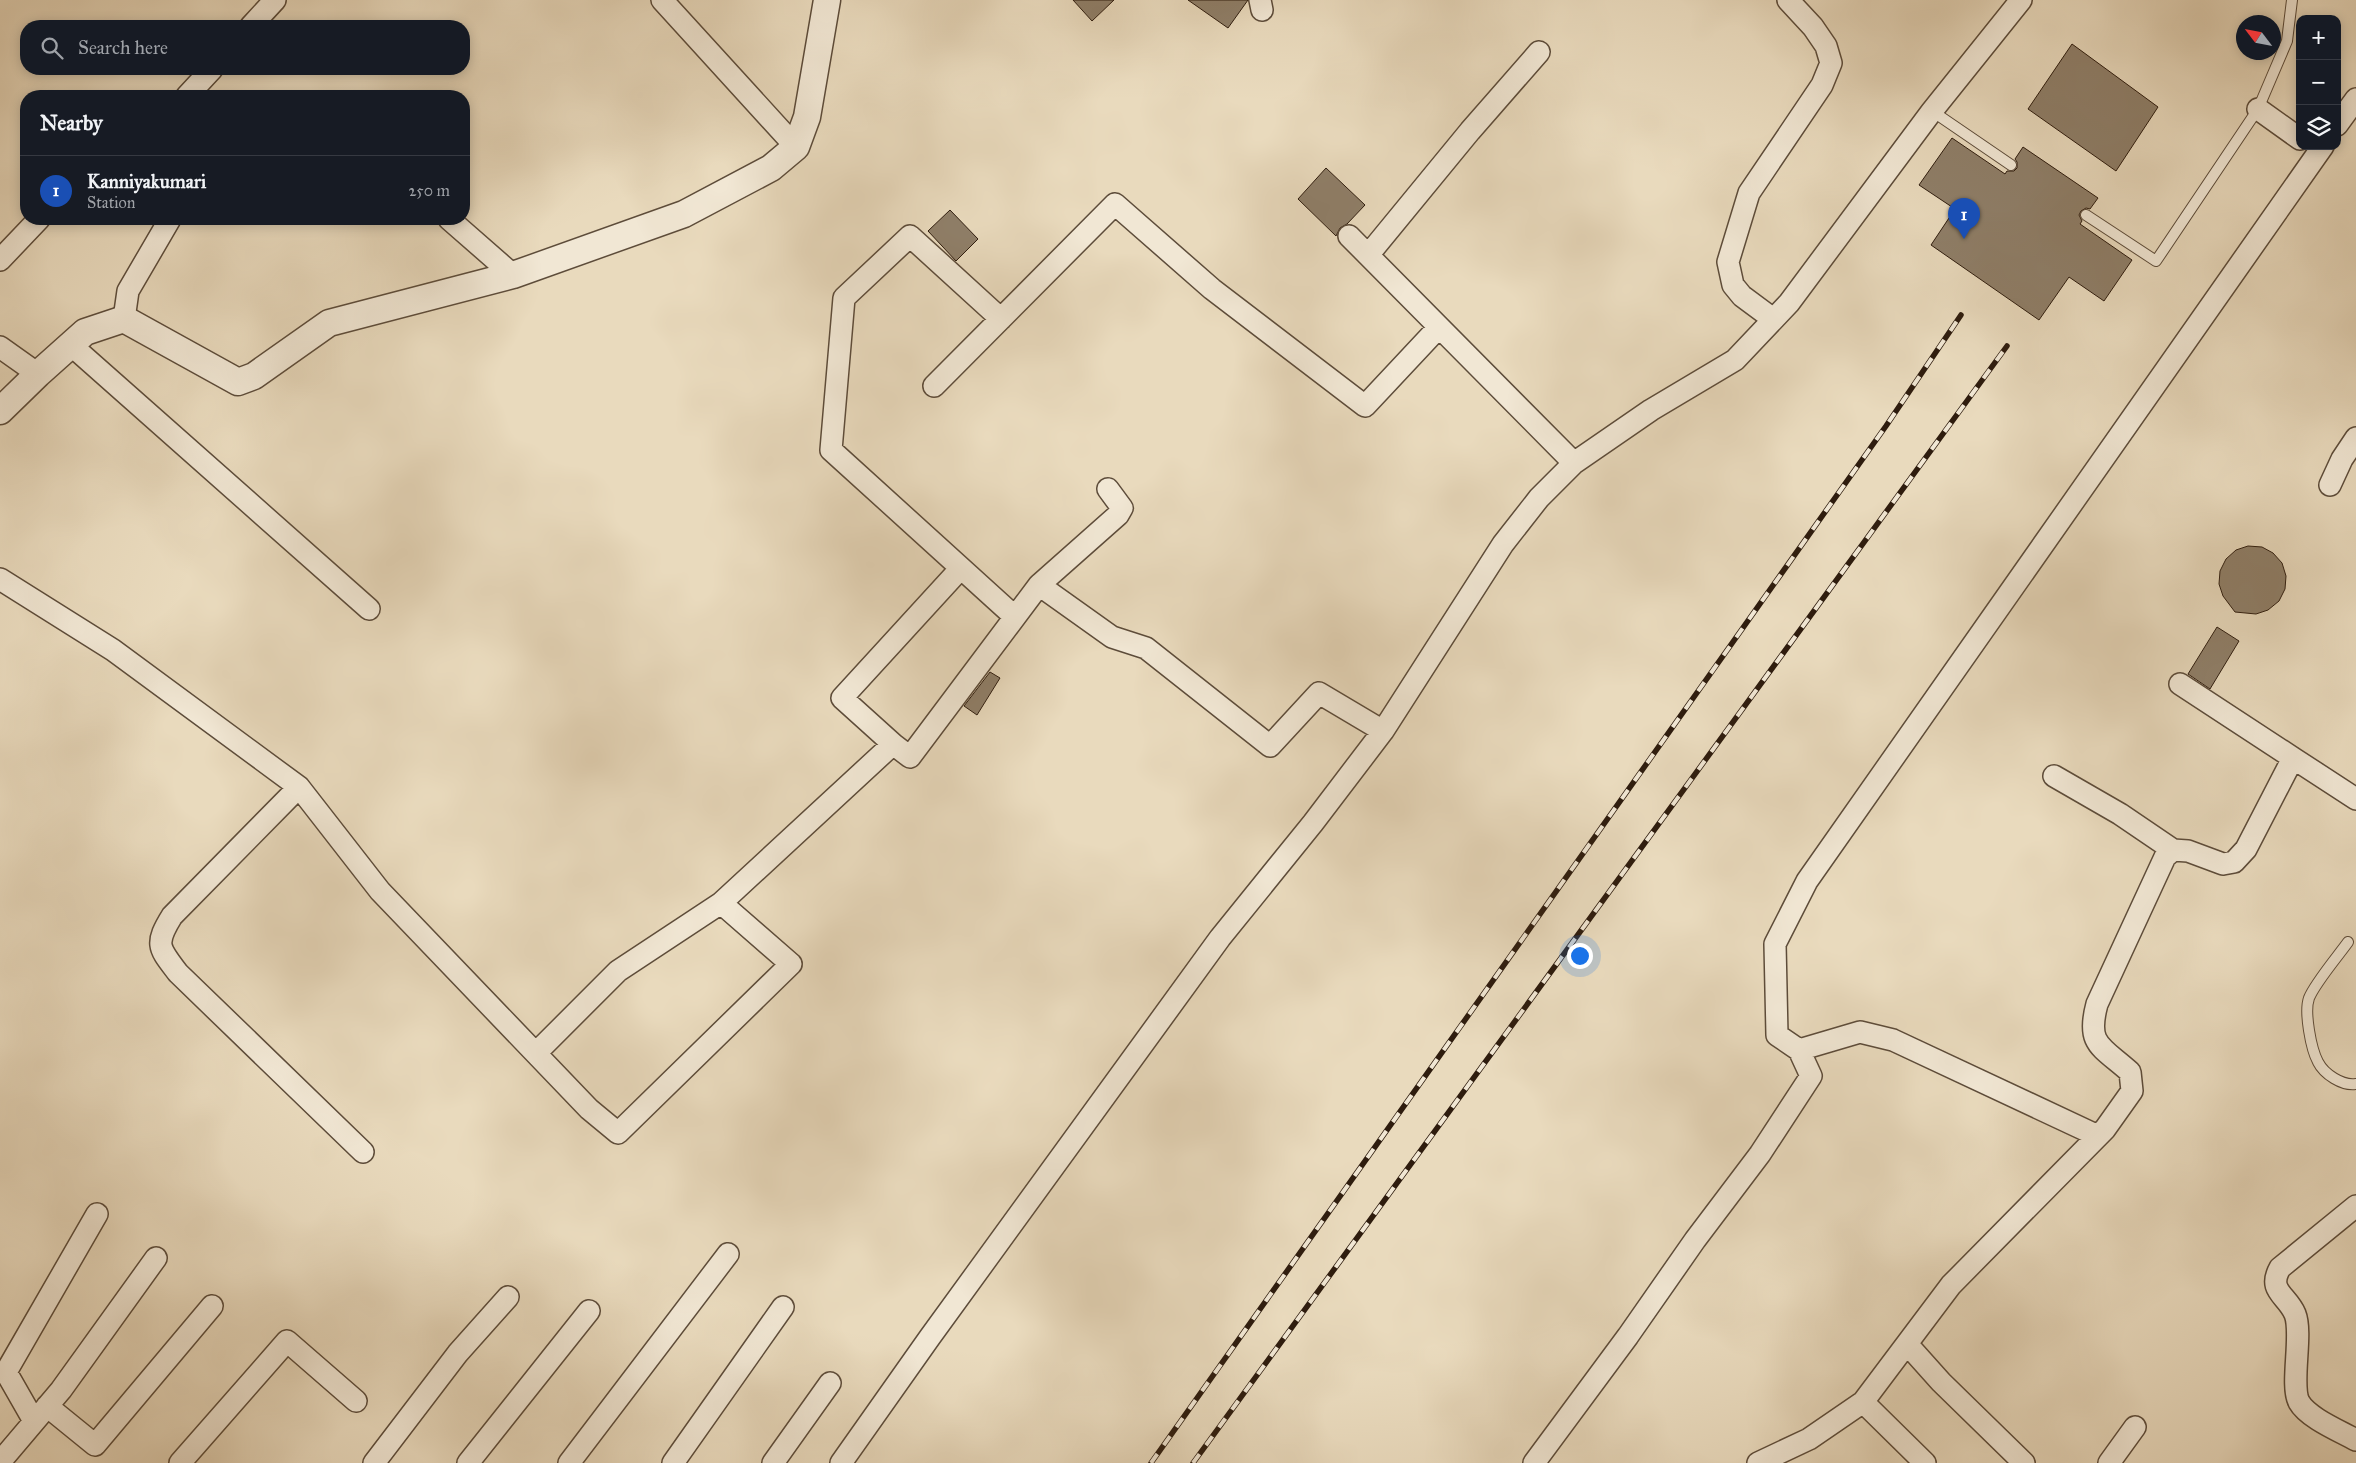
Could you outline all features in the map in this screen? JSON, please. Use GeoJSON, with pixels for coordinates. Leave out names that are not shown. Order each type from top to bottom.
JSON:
{"type":"FeatureCollection","features":[{"type":"Feature","properties":{"kind":"street"},"geometry":{"type":"LineString","coordinates":[[257,20],[275,0]]}},
{"type":"Feature","properties":{"kind":"street"},"geometry":{"type":"LineString","coordinates":[[662,0],[796,147]]}},
{"type":"Feature","properties":{"kind":"street"},"geometry":{"type":"LineString","coordinates":[[0,411],[85,332],[124,319],[238,382],[254,376],[330,323],[513,275],[684,214],[771,168],[796,147],[807,117],[827,0]]}},
{"type":"Feature","properties":{"kind":"street"},"geometry":{"type":"LineString","coordinates":[[1773,319],[1742,296],[1733,285],[1728,262],[1749,193],[1822,85],[1831,64],[1826,46],[1814,27],[1788,0]]}},
{"type":"Feature","properties":{"kind":"street"},"geometry":{"type":"LineString","coordinates":[[841,1463],[930,1337],[1220,938],[1313,823],[1383,731],[1503,544],[1539,498],[1574,463],[1651,410],[1735,360],[1788,303],[1932,111],[2021,0]]}},
{"type":"Feature","properties":{"kind":"street"},"geometry":{"type":"LineString","coordinates":[[1369,254],[1470,131],[1539,52]]}},
{"type":"Feature","properties":{"kind":"street"},"geometry":{"type":"LineString","coordinates":[[193,90],[206,75]]}},
{"type":"Feature","properties":{"kind":"street"},"geometry":{"type":"LineString","coordinates":[[2341,120],[2356,99]]}},
{"type":"Feature","properties":{"kind":"street"},"geometry":{"type":"LineString","coordinates":[[2258,109],[2296,136]]}},
{"type":"Feature","properties":{"kind":"street"},"geometry":{"type":"LineString","coordinates":[[1534,1463],[1628,1336],[1694,1240],[1760,1154],[1811,1076],[1800,1050],[1777,1035],[1775,944],[1807,881],[2316,150]]}},
{"type":"Feature","properties":{"kind":"street"},"geometry":{"type":"LineString","coordinates":[[934,386],[1115,204],[1212,289],[1365,406],[1440,327]]}},
{"type":"Feature","properties":{"kind":"street"},"geometry":{"type":"LineString","coordinates":[[0,260],[33,225]]}},
{"type":"Feature","properties":{"kind":"street"},"geometry":{"type":"LineString","coordinates":[[124,319],[128,291],[166,225]]}},
{"type":"Feature","properties":{"kind":"street"},"geometry":{"type":"LineString","coordinates":[[456,225],[513,275]]}},
{"type":"Feature","properties":{"kind":"street"},"geometry":{"type":"LineString","coordinates":[[1001,319],[910,236],[844,298],[831,450],[1015,617]]}},
{"type":"Feature","properties":{"kind":"street"},"geometry":{"type":"LineString","coordinates":[[1349,236],[1369,254],[1574,463]]}},
{"type":"Feature","properties":{"kind":"street"},"geometry":{"type":"LineString","coordinates":[[70,345],[369,609]]}},
{"type":"Feature","properties":{"kind":"street"},"geometry":{"type":"LineString","coordinates":[[0,347],[38,374]]}},
{"type":"Feature","properties":{"kind":"street"},"geometry":{"type":"LineString","coordinates":[[2330,485],[2342,459],[2356,438]]}},
{"type":"Feature","properties":{"kind":"street"},"geometry":{"type":"LineString","coordinates":[[961,568],[842,698],[910,757],[1039,585],[1118,515],[1122,508],[1120,502],[1108,488]]}},
{"type":"Feature","properties":{"kind":"street"},"geometry":{"type":"LineString","coordinates":[[0,579],[113,650],[299,787],[380,891],[589,1109],[618,1133],[791,964],[721,903]]}},
{"type":"Feature","properties":{"kind":"street"},"geometry":{"type":"LineString","coordinates":[[1039,585],[1112,637],[1146,648],[1270,746],[1319,693],[1383,731]]}},
{"type":"Feature","properties":{"kind":"street"},"geometry":{"type":"LineString","coordinates":[[2180,684],[2356,799]]}},
{"type":"Feature","properties":{"kind":"street"},"geometry":{"type":"LineString","coordinates":[[536,1053],[618,971],[721,903],[893,744]]}},
{"type":"Feature","properties":{"kind":"street"},"geometry":{"type":"LineString","coordinates":[[2054,776],[2120,814],[2173,850],[2188,851],[2223,864],[2234,862],[2246,849],[2293,758]]}},
{"type":"Feature","properties":{"kind":"street"},"geometry":{"type":"LineString","coordinates":[[299,787],[172,916],[160,934],[162,952],[178,973],[363,1152]]}},
{"type":"Feature","properties":{"kind":"street"},"geometry":{"type":"LineString","coordinates":[[1758,1463],[1809,1439],[1862,1402],[1951,1285],[2098,1136],[2132,1091],[2130,1072],[2094,1040],[2092,1024],[2097,1004],[2165,857],[2173,850]]}},
{"type":"Feature","properties":{"kind":"street"},"geometry":{"type":"LineString","coordinates":[[1800,1050],[1860,1032],[1893,1040],[2098,1136]]}},
{"type":"Feature","properties":{"kind":"street"},"geometry":{"type":"LineString","coordinates":[[2356,1206],[2280,1268],[2275,1277],[2276,1287],[2294,1314],[2298,1401],[2309,1413],[2356,1440]]}},
{"type":"Feature","properties":{"kind":"street"},"geometry":{"type":"LineString","coordinates":[[97,1214],[6,1372],[40,1413],[95,1445],[212,1306]]}},
{"type":"Feature","properties":{"kind":"street"},"geometry":{"type":"LineString","coordinates":[[569,1463],[728,1254]]}},
{"type":"Feature","properties":{"kind":"street"},"geometry":{"type":"LineString","coordinates":[[0,1462],[61,1390],[156,1258]]}},
{"type":"Feature","properties":{"kind":"street"},"geometry":{"type":"LineString","coordinates":[[374,1463],[458,1353],[508,1297]]}},
{"type":"Feature","properties":{"kind":"street"},"geometry":{"type":"LineString","coordinates":[[673,1463],[783,1307]]}},
{"type":"Feature","properties":{"kind":"street"},"geometry":{"type":"LineString","coordinates":[[468,1463],[589,1311]]}},
{"type":"Feature","properties":{"kind":"street"},"geometry":{"type":"LineString","coordinates":[[180,1463],[287,1340],[356,1401]]}},
{"type":"Feature","properties":{"kind":"street"},"geometry":{"type":"LineString","coordinates":[[1907,1344],[1942,1382],[2024,1463]]}},
{"type":"Feature","properties":{"kind":"street"},"geometry":{"type":"LineString","coordinates":[[773,1463],[830,1383]]}},
{"type":"Feature","properties":{"kind":"street"},"geometry":{"type":"LineString","coordinates":[[1862,1402],[1925,1463]]}},
{"type":"Feature","properties":{"kind":"street"},"geometry":{"type":"LineString","coordinates":[[2109,1463],[2135,1427]]}},
{"type":"Feature","properties":{"kind":"lane"},"geometry":{"type":"LineString","coordinates":[[2086,215],[2156,261],[2258,109],[2288,41],[2292,0]]}},
{"type":"Feature","properties":{"kind":"lane"},"geometry":{"type":"LineString","coordinates":[[1932,111],[2011,165]]}},
{"type":"Feature","properties":{"kind":"lane"},"geometry":{"type":"LineString","coordinates":[[2348,942],[2309,997],[2306,1013],[2318,1063],[2335,1079],[2351,1085],[2356,1084]]}},
{"type":"Feature","properties":{"kind":"building"},"geometry":{"type":"Polygon","coordinates":[[[1073,0],[1114,0],[1092,21],[1073,0]]]}},
{"type":"Feature","properties":{"kind":"building"},"geometry":{"type":"Polygon","coordinates":[[[1188,0],[1248,0],[1228,28],[1188,0]]]}},
{"type":"Feature","properties":{"kind":"building"},"geometry":{"type":"Polygon","coordinates":[[[2072,44],[2158,107],[2116,171],[2028,109],[2072,44]]]}},
{"type":"Feature","properties":{"kind":"building"},"geometry":{"type":"Polygon","coordinates":[[[1952,138],[2005,174],[2007,171],[2014,171],[2017,168],[2015,159],[2023,147],[2098,198],[2090,209],[2086,208],[2081,211],[2079,215],[2082,221],[2080,224],[2132,260],[2104,301],[2069,277],[2039,320],[1931,245],[1955,209],[1919,185],[1952,138]]]}},
{"type":"Feature","properties":{"kind":"building"},"geometry":{"type":"Polygon","coordinates":[[[1326,168],[1365,205],[1347,224],[1340,228],[1336,236],[1298,199],[1326,168]]]}},
{"type":"Feature","properties":{"kind":"building"},"geometry":{"type":"Polygon","coordinates":[[[950,210],[978,239],[956,261],[928,231],[950,210]]]}},
{"type":"Feature","properties":{"kind":"building"},"geometry":{"type":"Polygon","coordinates":[[[2248,546],[2262,547],[2273,553],[2282,563],[2286,576],[2285,589],[2279,601],[2268,610],[2256,614],[2235,612],[2223,596],[2219,584],[2220,571],[2226,559],[2236,550],[2248,546]]]}},
{"type":"Feature","properties":{"kind":"building"},"geometry":{"type":"Polygon","coordinates":[[[2217,627],[2239,641],[2210,689],[2188,674],[2217,627]]]}},
{"type":"Feature","properties":{"kind":"building"},"geometry":{"type":"Polygon","coordinates":[[[990,672],[1000,678],[977,715],[964,706],[990,672]]]}},
{"type":"Feature","properties":{"kind":"railway"},"geometry":{"type":"LineString","coordinates":[[1151,1463],[1886,426],[1961,315]]}},
{"type":"Feature","properties":{"kind":"railway"},"geometry":{"type":"LineString","coordinates":[[1193,1463],[2007,346]]}},
{"type":"Feature","properties":{"kind":"place","name":"Kanniyakumari"},"geometry":{"type":"Point","coordinates":[1964,239]}}]}
